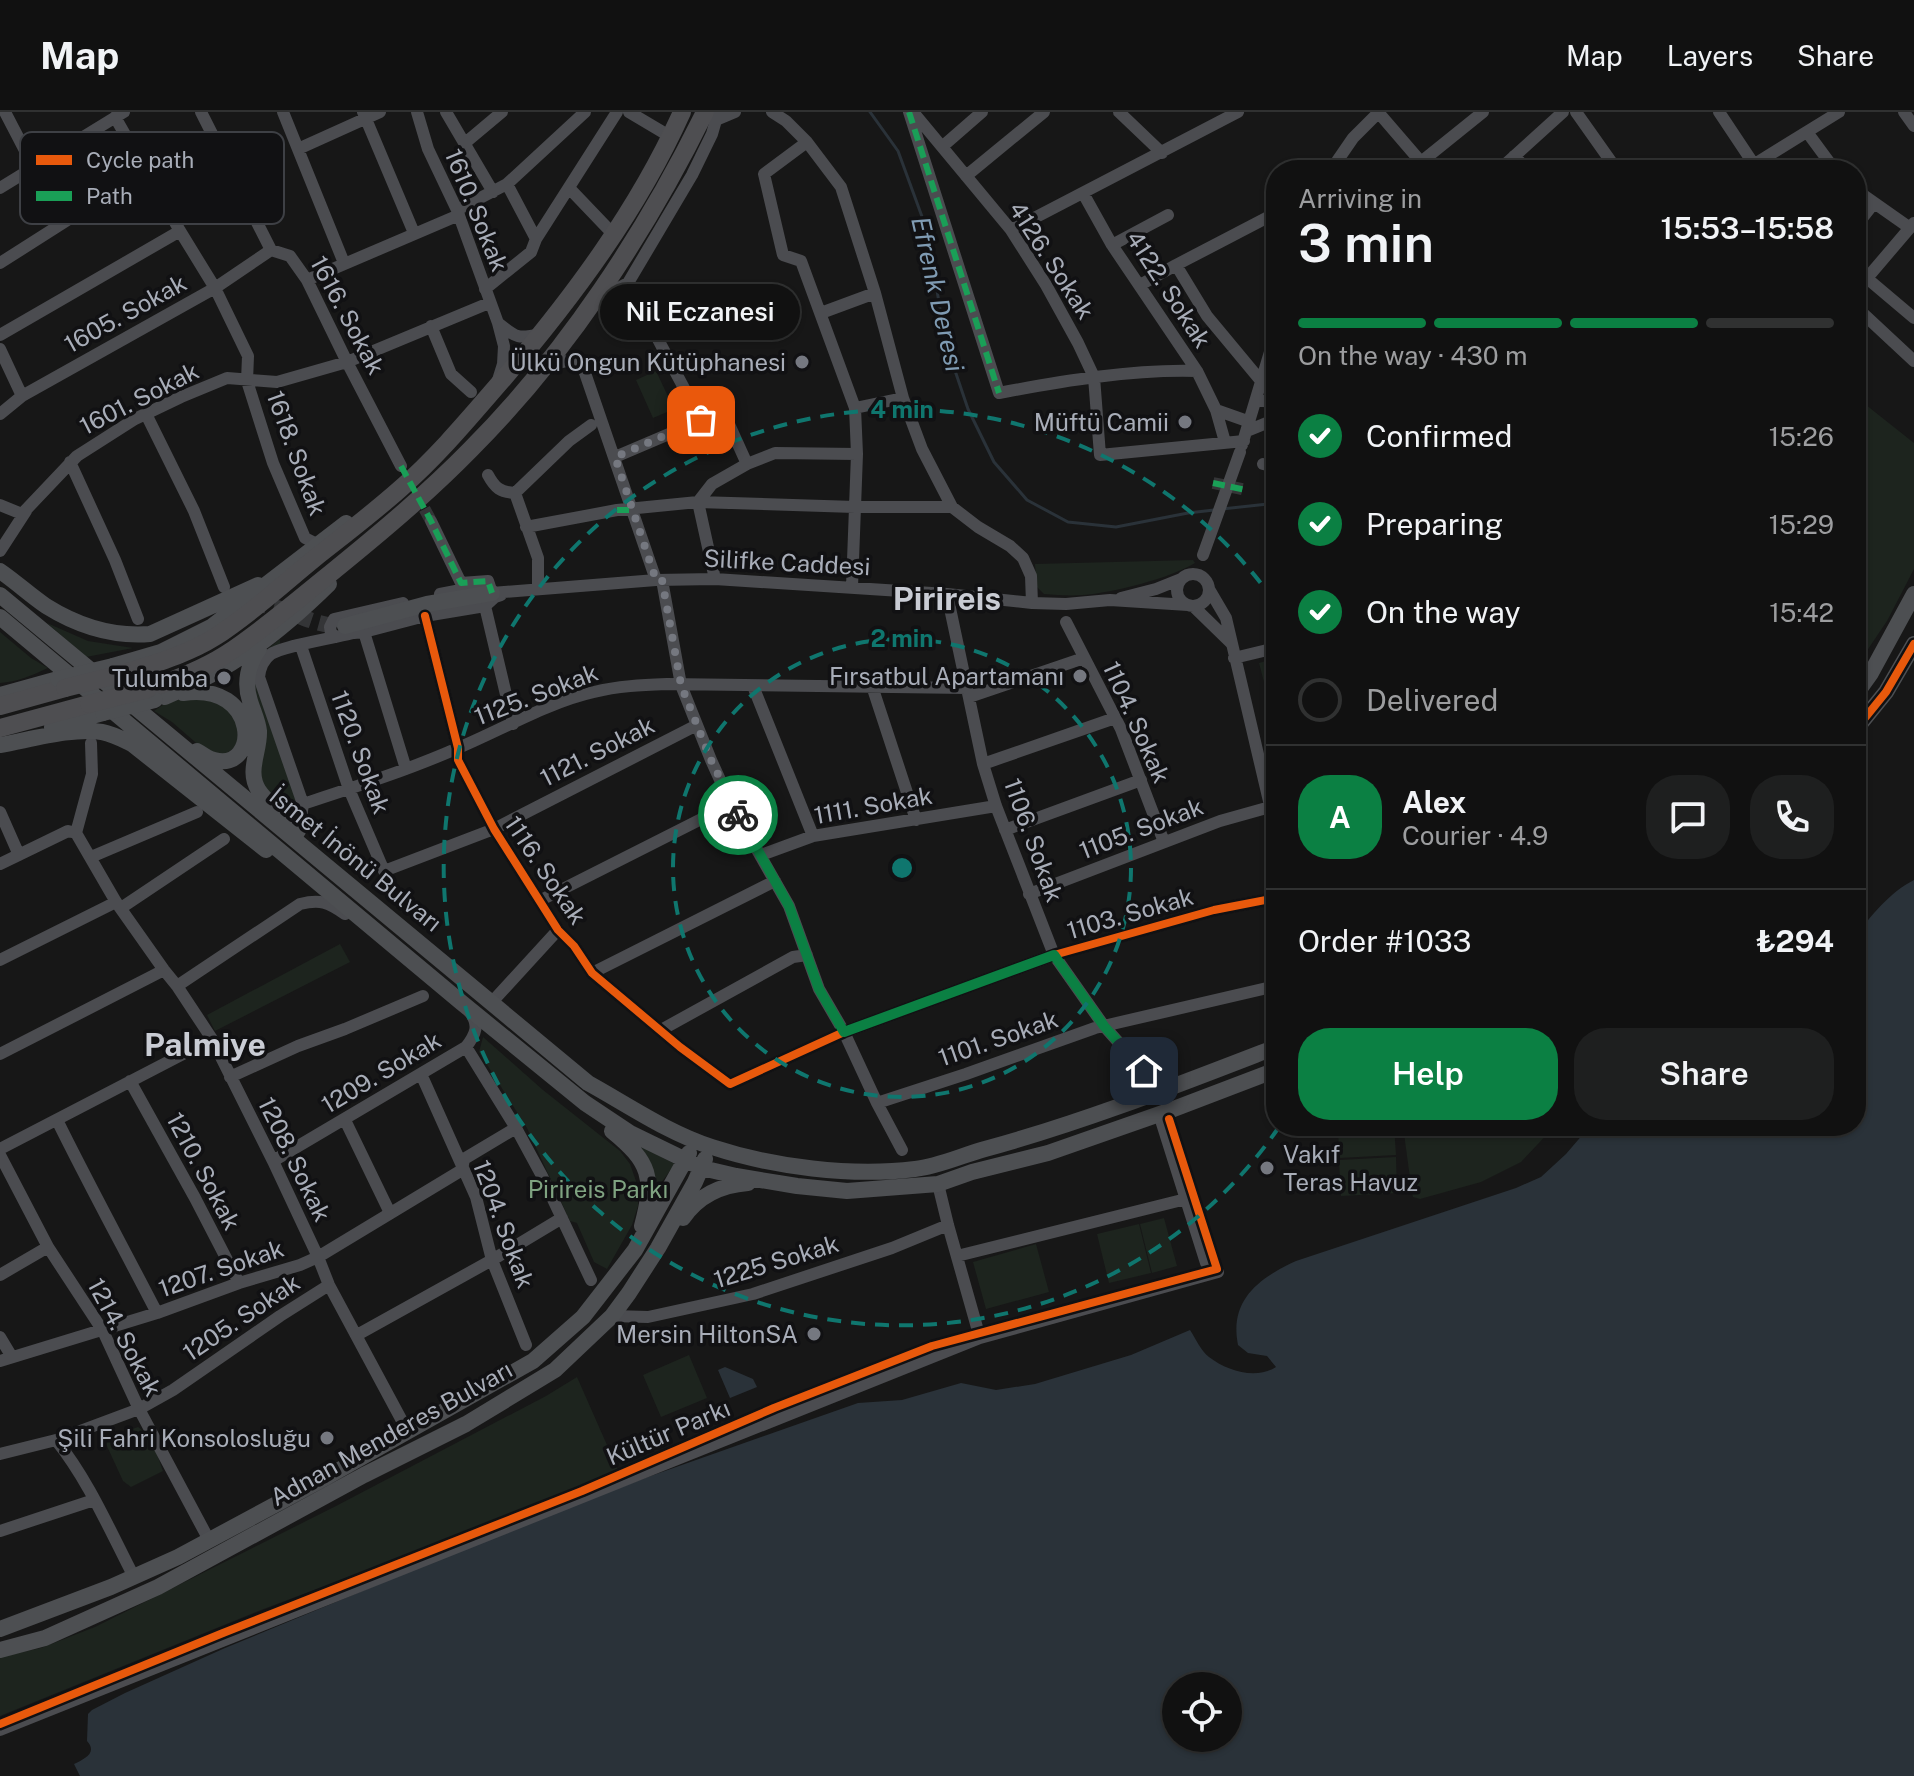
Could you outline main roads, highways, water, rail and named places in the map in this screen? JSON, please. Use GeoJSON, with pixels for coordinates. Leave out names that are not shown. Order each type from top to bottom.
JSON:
{"type":"FeatureCollection","features":[{"type":"Feature","properties":{"kind":"highway"},"geometry":{"type":"LineString","coordinates":[[0,706],[59,681],[172,658],[215,637],[401,488],[453,436],[541,334],[635,203],[682,112]]}},
{"type":"Feature","properties":{"kind":"highway"},"geometry":{"type":"LineString","coordinates":[[0,728],[156,695],[224,655],[273,620],[372,540],[473,447],[545,366],[648,218],[685,154],[713,115]]}},
{"type":"Feature","properties":{"kind":"main road"},"geometry":{"type":"LineString","coordinates":[[119,670],[211,627],[317,544],[401,488]]}},
{"type":"Feature","properties":{"kind":"main road"},"geometry":{"type":"LineString","coordinates":[[156,695],[201,682],[265,641],[300,613],[372,540]]}},
{"type":"Feature","properties":{"kind":"main road"},"geometry":{"type":"LineString","coordinates":[[0,571],[67,618],[92,628],[131,635],[150,634],[178,623],[274,578]]}},
{"type":"Feature","properties":{"kind":"main road"},"geometry":{"type":"LineString","coordinates":[[0,581],[41,614],[95,640],[156,644]]}},
{"type":"Feature","properties":{"kind":"main road"},"geometry":{"type":"LineString","coordinates":[[1866,680],[1914,594]]}},
{"type":"Feature","properties":{"kind":"main road","name":"İsmet İnönü Bulvarı"},"geometry":{"type":"LineString","coordinates":[[0,595],[588,1083],[703,1144],[812,1168],[865,1171],[917,1169],[1044,1133],[1266,1051]]}},
{"type":"Feature","properties":{"kind":"main road"},"geometry":{"type":"LineString","coordinates":[[340,632],[427,604],[489,600]]}},
{"type":"Feature","properties":{"kind":"main road"},"geometry":{"type":"LineString","coordinates":[[0,695],[37,683],[59,681],[95,662],[182,633],[218,612]]}},
{"type":"Feature","properties":{"kind":"main road","name":"İsmet İnönü Bulvarı"},"geometry":{"type":"LineString","coordinates":[[0,617],[585,1103],[630,1133],[702,1168]]}},
{"type":"Feature","properties":{"kind":"main road"},"geometry":{"type":"LineString","coordinates":[[0,627],[22,644],[42,651]]}},
{"type":"Feature","properties":{"kind":"main road"},"geometry":{"type":"LineString","coordinates":[[265,641],[255,654],[247,677],[259,733],[252,763],[253,774],[258,790],[299,832],[314,856]]}},
{"type":"Feature","properties":{"kind":"main road"},"geometry":{"type":"LineString","coordinates":[[1866,717],[1886,692],[1914,644]]}},
{"type":"Feature","properties":{"kind":"main road"},"geometry":{"type":"LineString","coordinates":[[0,688],[19,688]]}},
{"type":"Feature","properties":{"kind":"main road"},"geometry":{"type":"LineString","coordinates":[[156,695],[193,692],[220,697],[242,717],[246,738],[232,759],[212,760],[159,727]]}},
{"type":"Feature","properties":{"kind":"main road"},"geometry":{"type":"LineString","coordinates":[[0,743],[96,709]]}},
{"type":"Feature","properties":{"kind":"main road"},"geometry":{"type":"LineString","coordinates":[[0,743],[83,731],[116,736],[132,744],[258,844],[343,902]]}},
{"type":"Feature","properties":{"kind":"main road"},"geometry":{"type":"LineString","coordinates":[[702,1168],[797,1186],[847,1191],[938,1184],[1048,1153],[1266,1074]]}},
{"type":"Feature","properties":{"kind":"main road"},"geometry":{"type":"LineString","coordinates":[[585,1103],[601,1122],[631,1147],[645,1169],[649,1195],[635,1250]]}},
{"type":"Feature","properties":{"kind":"main road","name":"Adnan Menderes Bulvarı"},"geometry":{"type":"LineString","coordinates":[[0,1629],[178,1557],[533,1361],[583,1317],[635,1250],[685,1161],[703,1144]]}},
{"type":"Feature","properties":{"kind":"main road","name":"Adnan Menderes Bulvarı"},"geometry":{"type":"LineString","coordinates":[[0,1650],[45,1638],[158,1587],[364,1475],[466,1424],[555,1370],[612,1316],[658,1248],[702,1168],[703,1144]]}},
{"type":"Feature","properties":{"kind":"main road"},"geometry":{"type":"LineString","coordinates":[[658,1248],[694,1205],[718,1189],[746,1183],[797,1186]]}},
{"type":"Feature","properties":{"kind":"waterway","name":"Efrenk Deresi"},"geometry":{"type":"LineString","coordinates":[[870,112],[898,151],[928,233],[945,341],[968,409],[994,462],[1027,500],[1068,522],[1116,527],[1214,510]]}},
{"type":"Feature","properties":{"kind":"waterway","name":"Efrenk Deresi"},"geometry":{"type":"LineString","coordinates":[[1222,509],[1266,504]]}},
{"type":"Feature","properties":{"kind":"tunnel"},"geometry":{"type":"LineString","coordinates":[[1213,483],[1246,490]]}},
{"type":"Feature","properties":{"kind":"tunnel"},"geometry":{"type":"LineString","coordinates":[[416,493],[431,521]]}},
{"type":"Feature","properties":{"kind":"tunnel"},"geometry":{"type":"LineString","coordinates":[[250,604],[274,607],[319,623],[343,626]]}},
{"type":"Feature","properties":{"kind":"place","name":"Ülkü Ongun Kütüphanesi"},"geometry":{"type":"Point","coordinates":[802,362]}},
{"type":"Feature","properties":{"kind":"place","name":"Nil Eczanesi"},"geometry":{"type":"Point","coordinates":[701,420]}},
{"type":"Feature","properties":{"kind":"place","name":"Müftü Camii"},"geometry":{"type":"Point","coordinates":[1185,422]}},
{"type":"Feature","properties":{"kind":"place","name":"Fırsatbul Apartamanı"},"geometry":{"type":"Point","coordinates":[1080,676]}},
{"type":"Feature","properties":{"kind":"place","name":"Tulumba"},"geometry":{"type":"Point","coordinates":[224,678]}},
{"type":"Feature","properties":{"kind":"place","name":"Vakıf Teras Havuz"},"geometry":{"type":"Point","coordinates":[1267,1168]}},
{"type":"Feature","properties":{"kind":"place","name":"Mersin HiltonSA"},"geometry":{"type":"Point","coordinates":[814,1334]}},
{"type":"Feature","properties":{"kind":"place","name":"Şili Fahri Konsolosluğu"},"geometry":{"type":"Point","coordinates":[327,1438]}},
{"type":"Feature","properties":{"kind":"district","name":"Pirireis"},"geometry":{"type":"Point","coordinates":[947,598]}},
{"type":"Feature","properties":{"kind":"district","name":"Palmiye"},"geometry":{"type":"Point","coordinates":[205,1044]}},
{"type":"Feature","properties":{"kind":"park label","name":"Pirireis Parkı"},"geometry":{"type":"Point","coordinates":[598,1189]}}]}
